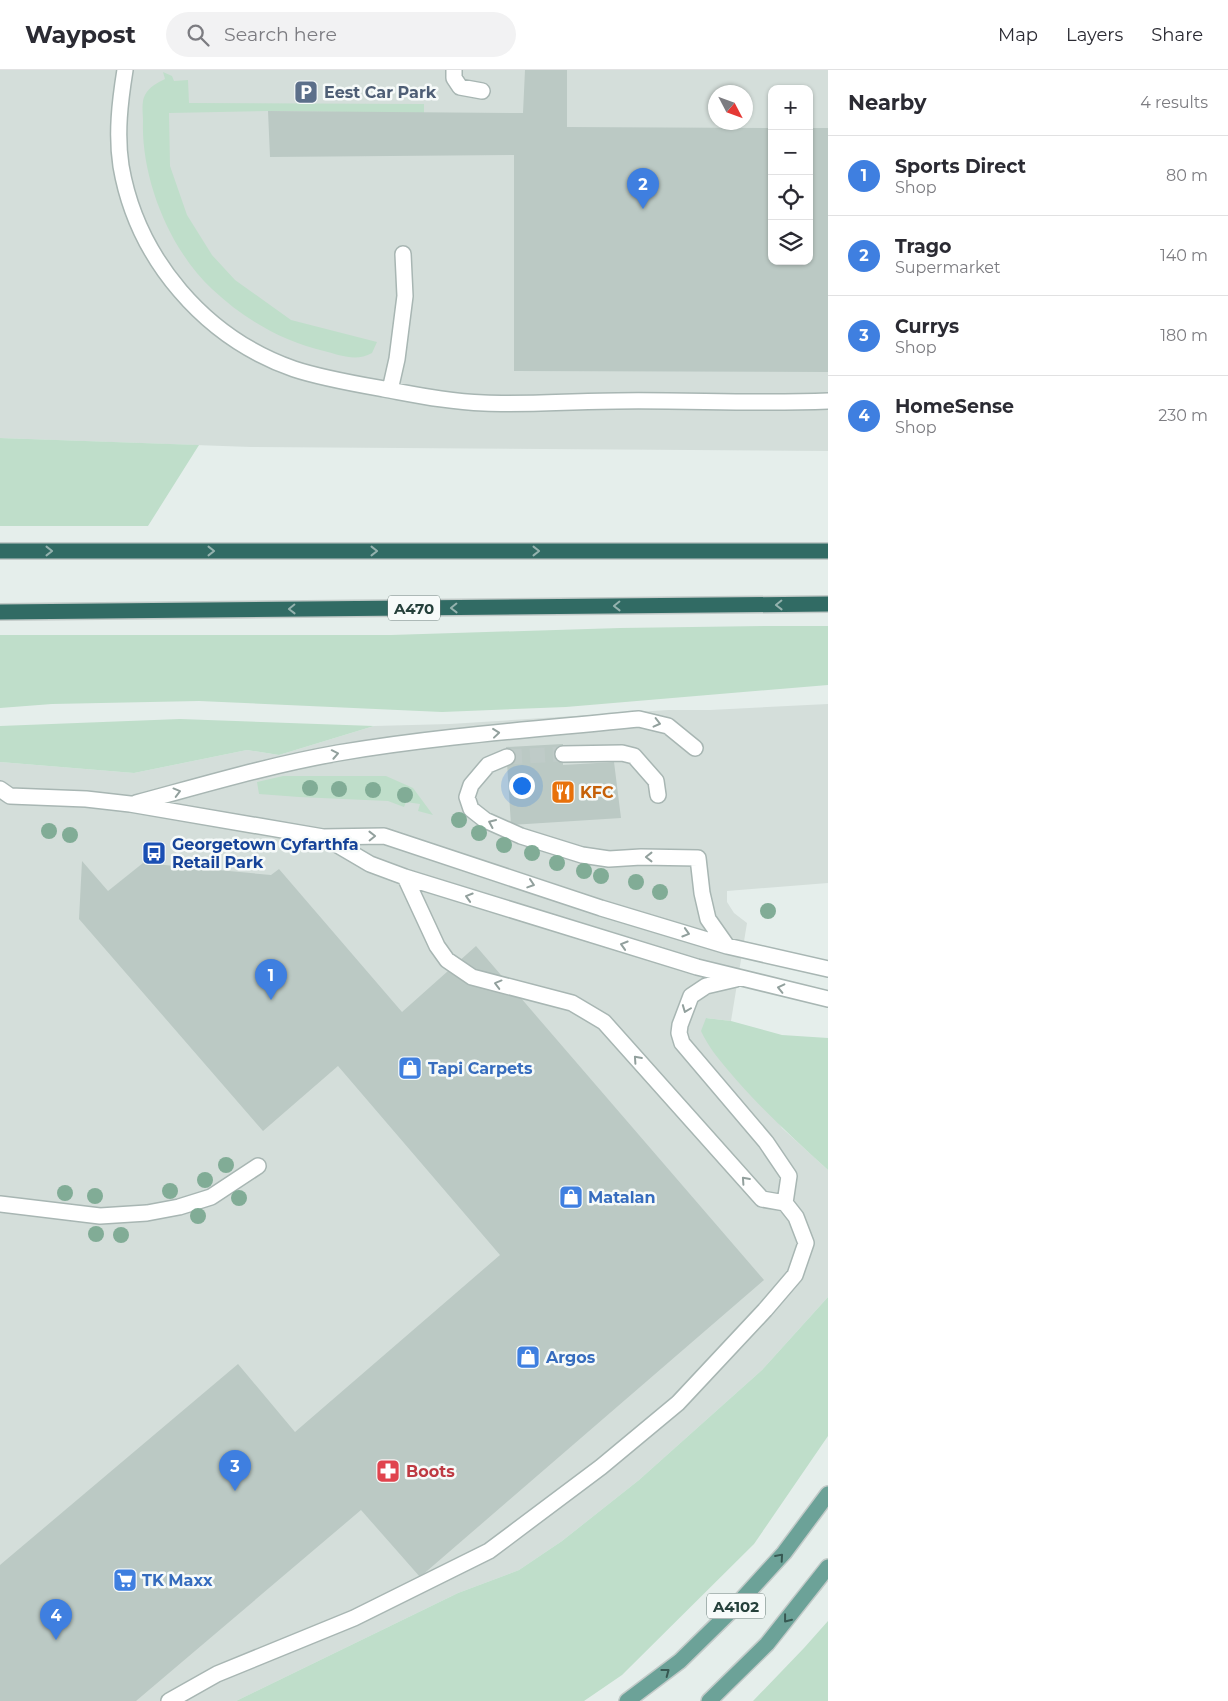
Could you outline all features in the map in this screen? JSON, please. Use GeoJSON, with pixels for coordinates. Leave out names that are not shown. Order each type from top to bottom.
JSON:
{"type":"FeatureCollection","features":[{"type":"Feature","properties":{"kind":"highway"},"geometry":{"type":"LineString","coordinates":[[0,551],[828,551]]}},
{"type":"Feature","properties":{"kind":"highway","name":"A470"},"geometry":{"type":"LineString","coordinates":[[0,612],[828,604]]}},
{"type":"Feature","properties":{"kind":"main road","name":"A4102"},"geometry":{"type":"LineString","coordinates":[[627,1701],[680,1661],[732,1610],[784,1553],[828,1494]]}},
{"type":"Feature","properties":{"kind":"main road","name":"A4102"},"geometry":{"type":"LineString","coordinates":[[709,1701],[767,1644],[828,1567]]}},
{"type":"Feature","properties":{"kind":"street"},"geometry":{"type":"LineString","coordinates":[[124,70],[118,134],[121,165],[128,199],[139,228],[157,260],[185,298],[215,325],[251,350],[295,369],[390,390],[483,403],[828,401]]}},
{"type":"Feature","properties":{"kind":"street"},"geometry":{"type":"LineString","coordinates":[[454,70],[454,78],[460,87],[482,91]]}},
{"type":"Feature","properties":{"kind":"street"},"geometry":{"type":"LineString","coordinates":[[390,390],[397,359],[405,296],[403,254]]}},
{"type":"Feature","properties":{"kind":"street"},"geometry":{"type":"LineString","coordinates":[[130,804],[337,754],[422,741],[639,719],[668,726],[695,748]]}},
{"type":"Feature","properties":{"kind":"street"},"geometry":{"type":"LineString","coordinates":[[563,754],[622,753],[634,756],[656,780],[658,795]]}},
{"type":"Feature","properties":{"kind":"street"},"geometry":{"type":"LineString","coordinates":[[507,757],[488,764],[470,784],[467,796],[471,809],[485,820],[521,836],[582,855],[609,859],[641,857],[698,858],[702,892],[708,919],[727,946]]}},
{"type":"Feature","properties":{"kind":"street"},"geometry":{"type":"LineString","coordinates":[[3,796],[86,799],[130,804],[323,837],[384,836],[601,908],[727,946],[828,969]]}},
{"type":"Feature","properties":{"kind":"street"},"geometry":{"type":"LineString","coordinates":[[323,837],[370,864],[405,877],[697,967],[828,999]]}},
{"type":"Feature","properties":{"kind":"street"},"geometry":{"type":"LineString","coordinates":[[169,1701],[217,1674],[354,1618],[489,1551],[601,1467],[678,1403],[795,1275],[806,1243],[796,1217],[785,1203],[762,1200],[604,1022],[572,1003],[472,976],[447,960],[437,946],[405,877]]}},
{"type":"Feature","properties":{"kind":"street"},"geometry":{"type":"LineString","coordinates":[[739,978],[706,986],[691,996],[680,1024],[679,1034],[682,1042],[766,1142],[789,1176],[785,1203]]}},
{"type":"Feature","properties":{"kind":"street"},"geometry":{"type":"LineString","coordinates":[[0,1204],[100,1216],[147,1213],[179,1207],[211,1197],[258,1166]]}},
{"type":"Feature","properties":{"kind":"shaded area"},"geometry":{"type":"Polygon","coordinates":[[[0,70],[828,70],[828,451],[251,447],[0,438],[0,70]]]}},
{"type":"Feature","properties":{"kind":"shaded area"},"geometry":{"type":"Polygon","coordinates":[[[828,704],[828,883],[727,891],[727,902],[734,913],[747,923],[731,1021],[706,1018],[782,1128],[828,1170],[828,1297],[762,1370],[639,1480],[562,1541],[519,1570],[458,1593],[236,1701],[0,1701],[0,762],[134,773],[247,750],[279,755],[374,726],[450,724],[668,710],[710,710],[828,704]]]}},
{"type":"Feature","properties":{"kind":"green space"},"geometry":{"type":"Polygon","coordinates":[[[163,72],[172,76],[174,81],[188,80],[189,103],[424,104],[424,113],[268,111],[169,113],[170,166],[187,215],[212,255],[235,280],[291,320],[377,342],[372,353],[360,357],[342,356],[308,347],[278,335],[237,310],[212,289],[197,273],[171,234],[161,212],[147,166],[144,143],[143,101],[149,90],[165,79],[163,72]]]}},
{"type":"Feature","properties":{"kind":"green space"},"geometry":{"type":"Polygon","coordinates":[[[0,438],[199,445],[148,526],[0,526],[0,438]]]}},
{"type":"Feature","properties":{"kind":"green space"},"geometry":{"type":"Polygon","coordinates":[[[828,626],[828,685],[566,707],[442,712],[199,701],[52,704],[0,708],[0,635],[391,635],[828,626]]]}},
{"type":"Feature","properties":{"kind":"green space"},"geometry":{"type":"Polygon","coordinates":[[[180,719],[374,726],[279,755],[247,750],[134,773],[0,762],[0,726],[180,719]]]}},
{"type":"Feature","properties":{"kind":"green space"},"geometry":{"type":"Polygon","coordinates":[[[283,776],[386,776],[413,788],[433,815],[418,811],[420,804],[406,802],[404,807],[388,801],[259,794],[257,782],[283,776]]]}},
{"type":"Feature","properties":{"kind":"green space"},"geometry":{"type":"Polygon","coordinates":[[[706,1018],[731,1021],[782,1035],[828,1038],[828,1170],[763,1109],[720,1060],[701,1031],[706,1018]]]}},
{"type":"Feature","properties":{"kind":"green space"},"geometry":{"type":"Polygon","coordinates":[[[828,1297],[828,1436],[754,1544],[622,1675],[584,1701],[236,1701],[458,1593],[519,1570],[562,1541],[639,1480],[762,1370],[828,1297]]]}},
{"type":"Feature","properties":{"kind":"green space"},"geometry":{"type":"Polygon","coordinates":[[[828,1621],[828,1701],[753,1701],[804,1648],[828,1621]]]}},
{"type":"Feature","properties":{"kind":"building"},"geometry":{"type":"Polygon","coordinates":[[[525,70],[567,70],[567,127],[708,128],[708,130],[753,130],[753,128],[768,128],[768,265],[813,265],[813,128],[828,128],[828,372],[514,371],[514,155],[270,157],[268,111],[523,113],[525,70]]]}},
{"type":"Feature","properties":{"kind":"building","name":"KFC"},"geometry":{"type":"Polygon","coordinates":[[[563,744],[563,765],[614,762],[621,818],[511,825],[506,747],[563,744]]]}},
{"type":"Feature","properties":{"kind":"building"},"geometry":{"type":"Polygon","coordinates":[[[82,861],[108,891],[143,863],[271,875],[279,869],[402,1012],[476,946],[764,1280],[420,1577],[361,1510],[136,1701],[0,1701],[0,1565],[238,1364],[295,1432],[500,1255],[338,1066],[263,1131],[79,919],[82,861]]]}},
{"type":"Feature","properties":{"kind":"tunnel"},"geometry":{"type":"LineString","coordinates":[[507,757],[563,754]]}},
{"type":"Feature","properties":{"kind":"place","name":"Eest Car Park"},"geometry":{"type":"Point","coordinates":[306,92]}},
{"type":"Feature","properties":{"kind":"place","name":"Trago"},"geometry":{"type":"Point","coordinates":[643,209]}},
{"type":"Feature","properties":{"kind":"place","name":"KFC"},"geometry":{"type":"Point","coordinates":[563,792]}},
{"type":"Feature","properties":{"kind":"place","name":"Georgetown Cyfarthfa Retail Park"},"geometry":{"type":"Point","coordinates":[154,853]}},
{"type":"Feature","properties":{"kind":"place","name":"Sports Direct"},"geometry":{"type":"Point","coordinates":[271,1000]}},
{"type":"Feature","properties":{"kind":"place","name":"Tapi Carpets"},"geometry":{"type":"Point","coordinates":[410,1068]}},
{"type":"Feature","properties":{"kind":"place","name":"Matalan"},"geometry":{"type":"Point","coordinates":[571,1197]}},
{"type":"Feature","properties":{"kind":"place","name":"Argos"},"geometry":{"type":"Point","coordinates":[528,1357]}},
{"type":"Feature","properties":{"kind":"place","name":"Boots"},"geometry":{"type":"Point","coordinates":[388,1471]}},
{"type":"Feature","properties":{"kind":"place","name":"Currys"},"geometry":{"type":"Point","coordinates":[235,1491]}},
{"type":"Feature","properties":{"kind":"place","name":"TK Maxx"},"geometry":{"type":"Point","coordinates":[125,1580]}},
{"type":"Feature","properties":{"kind":"place","name":"HomeSense"},"geometry":{"type":"Point","coordinates":[56,1640]}}]}
